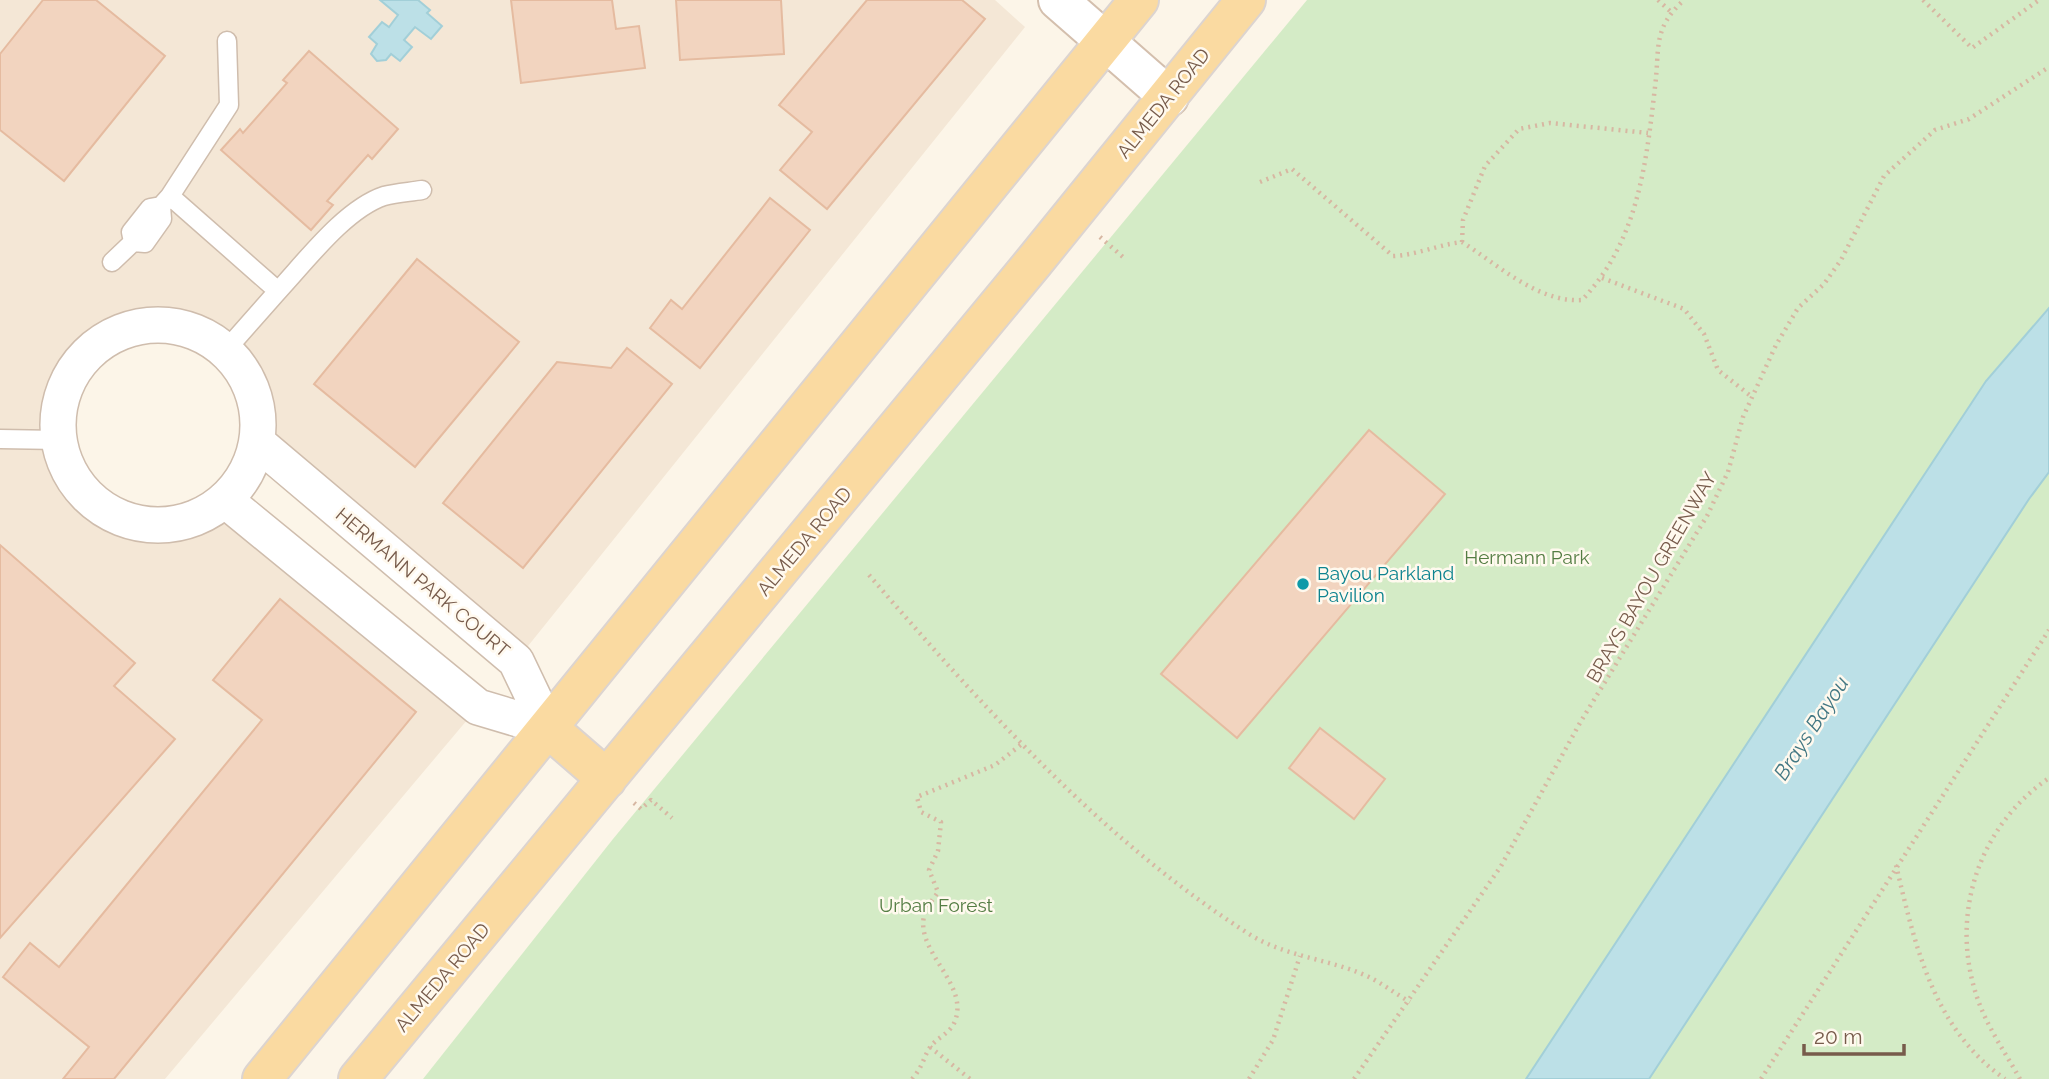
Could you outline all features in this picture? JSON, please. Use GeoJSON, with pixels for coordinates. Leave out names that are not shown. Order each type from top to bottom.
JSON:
{"type":"FeatureCollection","features":[{"type":"Feature","properties":{"kind":"main road"},"geometry":{"type":"LineString","coordinates":[[262,1079],[1139,0]]}},
{"type":"Feature","properties":{"kind":"main road","name":"ALMEDA ROAD"},"geometry":{"type":"LineString","coordinates":[[358,1079],[1169,97],[1246,0]]}},
{"type":"Feature","properties":{"kind":"main road"},"geometry":{"type":"LineString","coordinates":[[548,728],[607,779]]}},
{"type":"Feature","properties":{"kind":"street"},"geometry":{"type":"LineString","coordinates":[[1058,0],[1104,43],[1169,97]]}},
{"type":"Feature","properties":{"kind":"street"},"geometry":{"type":"LineString","coordinates":[[150,325],[177,327],[203,335],[225,351],[246,377],[257,408],[257,442],[246,474],[225,500],[197,518],[164,525],[131,522],[101,508],[77,485],[62,455],[59,440],[57,426],[61,396],[74,369],[94,347],[121,331],[150,325]]}},
{"type":"Feature","properties":{"kind":"street","name":"HERMANN PARK COURT"},"geometry":{"type":"LineString","coordinates":[[257,442],[516,661],[548,728]]}},
{"type":"Feature","properties":{"kind":"street"},"geometry":{"type":"LineString","coordinates":[[225,500],[478,707],[548,728]]}},
{"type":"Feature","properties":{"kind":"lane"},"geometry":{"type":"LineString","coordinates":[[112,262],[133,242],[131,232],[150,208],[165,201],[229,105],[227,41]]}},
{"type":"Feature","properties":{"kind":"lane"},"geometry":{"type":"LineString","coordinates":[[225,351],[324,241],[358,211],[383,197],[422,190]]}},
{"type":"Feature","properties":{"kind":"lane"},"geometry":{"type":"LineString","coordinates":[[165,201],[278,291]]}},
{"type":"Feature","properties":{"kind":"lane"},"geometry":{"type":"LineString","coordinates":[[0,439],[59,440]]}},
{"type":"Feature","properties":{"kind":"path"},"geometry":{"type":"LineString","coordinates":[[1658,0],[1671,12]]}},
{"type":"Feature","properties":{"kind":"path"},"geometry":{"type":"LineString","coordinates":[[1260,182],[1292,169],[1393,256],[1419,254],[1439,245],[1462,242],[1537,290],[1562,301],[1581,300],[1602,278],[1628,229],[1636,203],[1656,85],[1657,36],[1671,12],[1684,0]]}},
{"type":"Feature","properties":{"kind":"path"},"geometry":{"type":"LineString","coordinates":[[1923,0],[1972,48],[2039,0]]}},
{"type":"Feature","properties":{"kind":"path","name":"BRAYS BAYOU GREENWAY"},"geometry":{"type":"LineString","coordinates":[[1354,1079],[1410,1002],[1501,866],[1581,721],[1707,516],[1728,472],[1752,397],[1776,345],[1798,308],[1824,284],[1841,260],[1884,176],[1935,130],[1969,119],[2049,67]]}},
{"type":"Feature","properties":{"kind":"path"},"geometry":{"type":"LineString","coordinates":[[1462,242],[1462,220],[1485,166],[1519,130],[1550,123],[1648,134]]}},
{"type":"Feature","properties":{"kind":"path"},"geometry":{"type":"LineString","coordinates":[[1602,278],[1684,309],[1704,334],[1718,370],[1752,397]]}},
{"type":"Feature","properties":{"kind":"path"},"geometry":{"type":"LineString","coordinates":[[869,575],[1022,744],[1186,890],[1252,936],[1300,956],[1368,977],[1410,1002]]}},
{"type":"Feature","properties":{"kind":"path"},"geometry":{"type":"LineString","coordinates":[[1761,1079],[2049,630]]}},
{"type":"Feature","properties":{"kind":"path"},"geometry":{"type":"LineString","coordinates":[[912,1079],[923,1066],[930,1047],[949,1032],[957,1017],[956,998],[926,940],[925,912],[938,892],[929,870],[938,850],[941,822],[920,812],[917,797],[995,765],[1022,744]]}},
{"type":"Feature","properties":{"kind":"path"},"geometry":{"type":"LineString","coordinates":[[2021,1079],[1976,995],[1967,956],[1970,890],[1993,835],[2012,811],[2049,778]]}},
{"type":"Feature","properties":{"kind":"path"},"geometry":{"type":"LineString","coordinates":[[1896,865],[1926,979],[1952,1026],[1990,1069],[2005,1079]]}},
{"type":"Feature","properties":{"kind":"path"},"geometry":{"type":"LineString","coordinates":[[1249,1079],[1273,1040],[1300,956]]}},
{"type":"Feature","properties":{"kind":"path"},"geometry":{"type":"LineString","coordinates":[[930,1047],[970,1079]]}},
{"type":"Feature","properties":{"kind":"shaded area"},"geometry":{"type":"Polygon","coordinates":[[[0,0],[995,0],[1025,27],[516,661],[257,442],[257,408],[246,377],[225,351],[203,335],[177,327],[150,325],[121,331],[95,347],[74,369],[61,396],[57,426],[62,455],[77,485],[101,508],[131,522],[164,525],[197,518],[225,500],[478,707],[165,1079],[0,1079],[0,0]]]}},
{"type":"Feature","properties":{"kind":"green space","name":"Hermann Park"},"geometry":{"type":"Polygon","coordinates":[[[1307,0],[2049,0],[2049,1079],[423,1079],[613,839],[1307,0]]]}},
{"type":"Feature","properties":{"kind":"water"},"geometry":{"type":"Polygon","coordinates":[[[380,0],[418,0],[430,10],[427,13],[442,26],[431,39],[415,27],[404,40],[412,47],[400,61],[391,54],[386,60],[377,61],[371,54],[377,44],[369,37],[382,22],[389,27],[398,15],[380,0]]]}},
{"type":"Feature","properties":{"kind":"water","name":"Brays Bayou"},"geometry":{"type":"Polygon","coordinates":[[[2049,308],[2049,472],[1649,1079],[1526,1079],[1986,381],[2049,308]]]}},
{"type":"Feature","properties":{"kind":"building"},"geometry":{"type":"Polygon","coordinates":[[[43,0],[96,0],[165,56],[64,181],[0,130],[0,54],[43,0]]]}},
{"type":"Feature","properties":{"kind":"building"},"geometry":{"type":"Polygon","coordinates":[[[511,0],[612,0],[616,29],[639,26],[645,68],[521,83],[511,0]]]}},
{"type":"Feature","properties":{"kind":"building"},"geometry":{"type":"Polygon","coordinates":[[[676,0],[781,0],[784,54],[680,60],[676,0]]]}},
{"type":"Feature","properties":{"kind":"building"},"geometry":{"type":"Polygon","coordinates":[[[867,0],[962,0],[985,19],[827,209],[780,170],[812,132],[779,105],[867,0]]]}},
{"type":"Feature","properties":{"kind":"building"},"geometry":{"type":"Polygon","coordinates":[[[309,51],[398,129],[372,159],[368,155],[327,201],[333,205],[311,230],[221,150],[240,129],[243,133],[287,83],[283,80],[309,51]]]}},
{"type":"Feature","properties":{"kind":"building"},"geometry":{"type":"Polygon","coordinates":[[[770,198],[810,230],[700,368],[650,328],[671,300],[682,309],[770,198]]]}},
{"type":"Feature","properties":{"kind":"building"},"geometry":{"type":"Polygon","coordinates":[[[417,259],[519,342],[415,467],[314,384],[417,259]]]}},
{"type":"Feature","properties":{"kind":"building"},"geometry":{"type":"Polygon","coordinates":[[[627,348],[672,384],[523,568],[443,503],[557,362],[611,368],[627,348]]]}},
{"type":"Feature","properties":{"kind":"building","name":"Bayou Parkland Pavilion"},"geometry":{"type":"Polygon","coordinates":[[[1369,430],[1445,494],[1237,738],[1161,674],[1369,430]]]}},
{"type":"Feature","properties":{"kind":"building"},"geometry":{"type":"Polygon","coordinates":[[[0,545],[135,663],[114,686],[175,739],[0,938],[0,545]]]}},
{"type":"Feature","properties":{"kind":"building"},"geometry":{"type":"Polygon","coordinates":[[[280,599],[416,712],[114,1079],[63,1079],[89,1047],[3,977],[30,943],[59,967],[262,720],[213,680],[280,599]]]}},
{"type":"Feature","properties":{"kind":"building"},"geometry":{"type":"Polygon","coordinates":[[[1320,728],[1385,779],[1354,819],[1289,768],[1320,728]]]}},
{"type":"Feature","properties":{"kind":"place","name":"Bayou Parkland Pavilion"},"geometry":{"type":"Point","coordinates":[1303,584]}},
{"type":"Feature","properties":{"kind":"park label","name":"Urban Forest"},"geometry":{"type":"Point","coordinates":[936,905]}}]}
